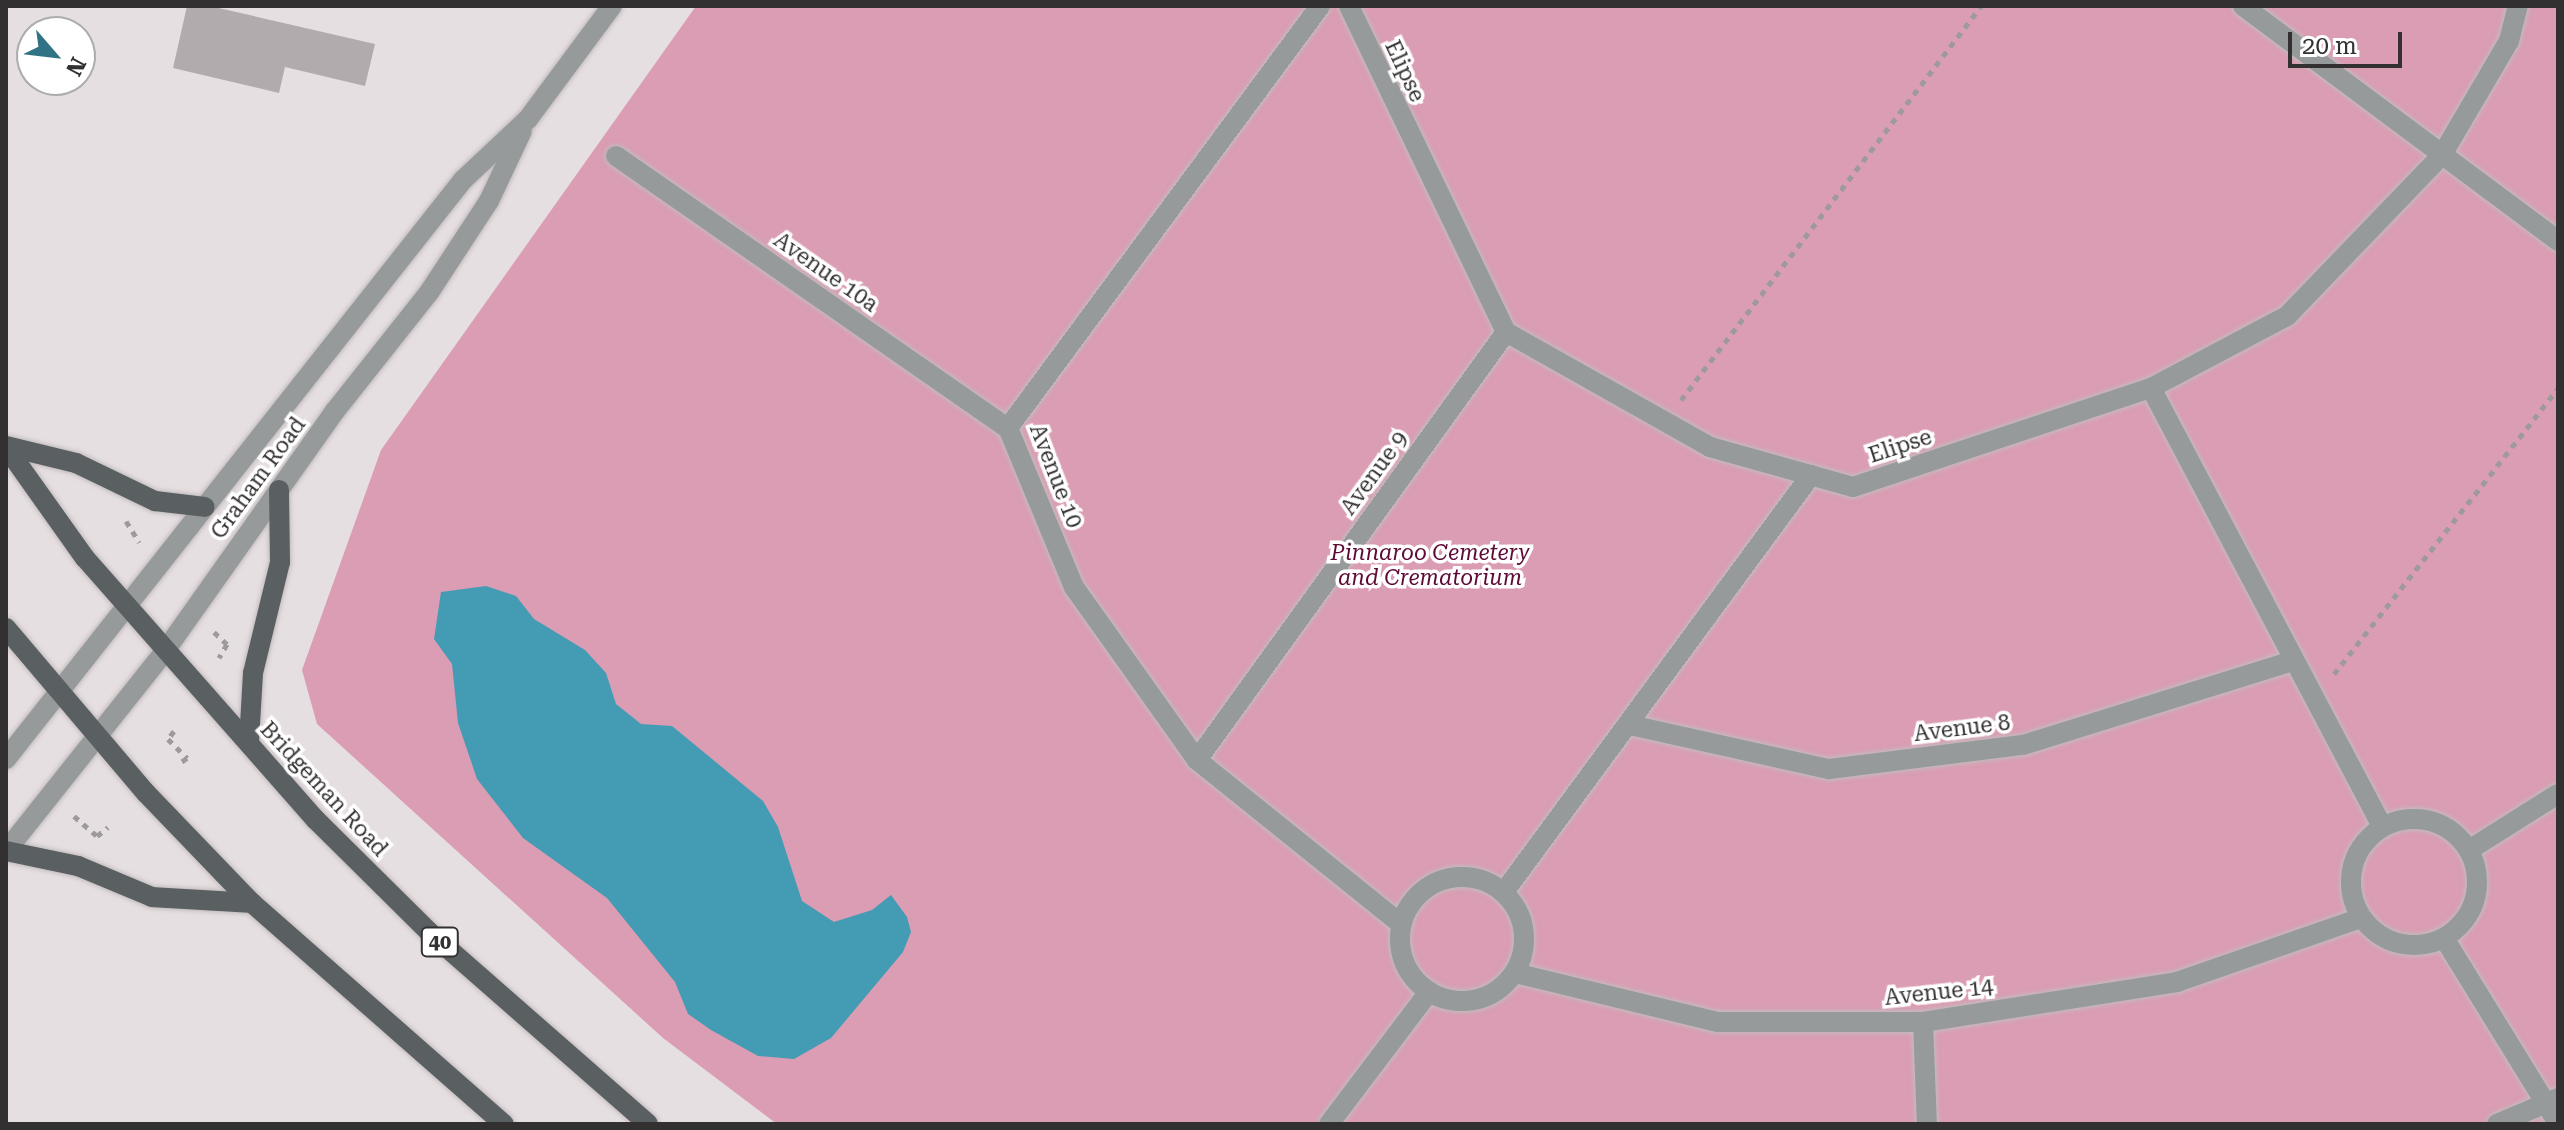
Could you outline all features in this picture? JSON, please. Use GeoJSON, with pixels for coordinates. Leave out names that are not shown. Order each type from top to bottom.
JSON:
{"type":"FeatureCollection","features":[{"type":"Feature","properties":{"kind":"main road"},"geometry":{"type":"LineString","coordinates":[[6,446],[76,463],[155,501],[205,507]]}},
{"type":"Feature","properties":{"kind":"main road","name":"Bridgeman Road"},"geometry":{"type":"LineString","coordinates":[[6,446],[128,608],[316,820],[429,932],[648,1124]]}},
{"type":"Feature","properties":{"kind":"main road"},"geometry":{"type":"LineString","coordinates":[[249,742],[253,673],[280,562],[279,490]]}},
{"type":"Feature","properties":{"kind":"main road"},"geometry":{"type":"LineString","coordinates":[[6,628],[96,736],[252,903],[504,1124]]}},
{"type":"Feature","properties":{"kind":"main road"},"geometry":{"type":"LineString","coordinates":[[6,851],[78,866],[152,897],[252,903]]}},
{"type":"Feature","properties":{"kind":"street","name":"Graham Road"},"geometry":{"type":"LineString","coordinates":[[6,759],[463,180],[528,119],[612,6]]}},
{"type":"Feature","properties":{"kind":"street","name":"Avenue 10"},"geometry":{"type":"LineString","coordinates":[[1320,6],[1008,428],[1074,587],[1197,760],[1401,924]]}},
{"type":"Feature","properties":{"kind":"street","name":"Elipse"},"geometry":{"type":"LineString","coordinates":[[1349,6],[1506,332],[1710,447],[1853,487],[2151,388],[2287,316],[2442,155],[2509,41],[2518,6]]}},
{"type":"Feature","properties":{"kind":"street"},"geometry":{"type":"LineString","coordinates":[[2243,6],[2558,241]]}},
{"type":"Feature","properties":{"kind":"street","name":"Graham Road"},"geometry":{"type":"LineString","coordinates":[[6,851],[165,651],[279,490],[438,278],[489,201],[528,119]]}},
{"type":"Feature","properties":{"kind":"street","name":"Avenue 10a"},"geometry":{"type":"LineString","coordinates":[[616,156],[1008,428]]}},
{"type":"Feature","properties":{"kind":"street","name":"Avenue 9"},"geometry":{"type":"LineString","coordinates":[[1197,760],[1506,332]]}},
{"type":"Feature","properties":{"kind":"street"},"geometry":{"type":"LineString","coordinates":[[2151,388],[2382,827]]}},
{"type":"Feature","properties":{"kind":"street"},"geometry":{"type":"LineString","coordinates":[[1504,892],[1630,725],[1811,475]]}},
{"type":"Feature","properties":{"kind":"street","name":"Avenue 8"},"geometry":{"type":"LineString","coordinates":[[1630,725],[1829,769],[2023,745],[2292,661]]}},
{"type":"Feature","properties":{"kind":"street"},"geometry":{"type":"LineString","coordinates":[[2469,850],[2558,794]]}},
{"type":"Feature","properties":{"kind":"street"},"geometry":{"type":"LineString","coordinates":[[2418,818],[2439,823],[2469,850],[2477,870],[2477,893],[2469,913],[2444,938],[2405,945],[2377,934],[2361,918],[2351,889],[2352,866],[2365,841],[2382,827],[2418,818]]}},
{"type":"Feature","properties":{"kind":"street"},"geometry":{"type":"LineString","coordinates":[[1464,876],[1504,892],[1525,931],[1515,973],[1492,994],[1471,1001],[1429,992],[1406,967],[1401,924],[1410,904],[1443,879],[1464,876]]}},
{"type":"Feature","properties":{"kind":"street","name":"Avenue 14"},"geometry":{"type":"LineString","coordinates":[[1515,973],[1718,1022],[1923,1022],[2177,982],[2361,918]]}},
{"type":"Feature","properties":{"kind":"street"},"geometry":{"type":"LineString","coordinates":[[2444,938],[2552,1101],[2558,1123]]}},
{"type":"Feature","properties":{"kind":"street"},"geometry":{"type":"LineString","coordinates":[[1329,1124],[1429,992]]}},
{"type":"Feature","properties":{"kind":"street"},"geometry":{"type":"LineString","coordinates":[[1923,1022],[1927,1124]]}},
{"type":"Feature","properties":{"kind":"street"},"geometry":{"type":"LineString","coordinates":[[2497,1124],[2552,1101]]}},
{"type":"Feature","properties":{"kind":"path"},"geometry":{"type":"LineString","coordinates":[[1665,421],[1981,6]]}},
{"type":"Feature","properties":{"kind":"path"},"geometry":{"type":"LineString","coordinates":[[2314,701],[2558,388]]}},
{"type":"Feature","properties":{"kind":"path"},"geometry":{"type":"LineString","coordinates":[[127,512],[127,526],[139,542]]}},
{"type":"Feature","properties":{"kind":"path"},"geometry":{"type":"LineString","coordinates":[[214,632],[227,644],[219,658]]}},
{"type":"Feature","properties":{"kind":"path"},"geometry":{"type":"LineString","coordinates":[[174,731],[168,739],[187,758],[178,764]]}},
{"type":"Feature","properties":{"kind":"path"},"geometry":{"type":"LineString","coordinates":[[74,816],[97,836],[108,827]]}},
{"type":"Feature","properties":{"kind":"green space","name":"Pinnaroo Cemetery and Crematorium"},"geometry":{"type":"Polygon","coordinates":[[[696,6],[2558,6],[2558,1124],[777,1124],[663,1038],[317,724],[302,670],[381,450],[696,6]]]}},
{"type":"Feature","properties":{"kind":"water"},"geometry":{"type":"Polygon","coordinates":[[[486,586],[516,596],[534,619],[585,650],[606,673],[616,704],[641,724],[672,726],[763,801],[778,827],[802,901],[834,922],[872,910],[891,895],[907,917],[911,932],[903,952],[831,1038],[794,1059],[758,1056],[688,1014],[675,982],[607,898],[523,838],[477,779],[458,723],[452,664],[434,639],[441,592],[486,586]]]}},
{"type":"Feature","properties":{"kind":"building"},"geometry":{"type":"Polygon","coordinates":[[[187,6],[210,6],[375,44],[365,86],[285,67],[279,93],[173,68],[187,6]]]}}]}
